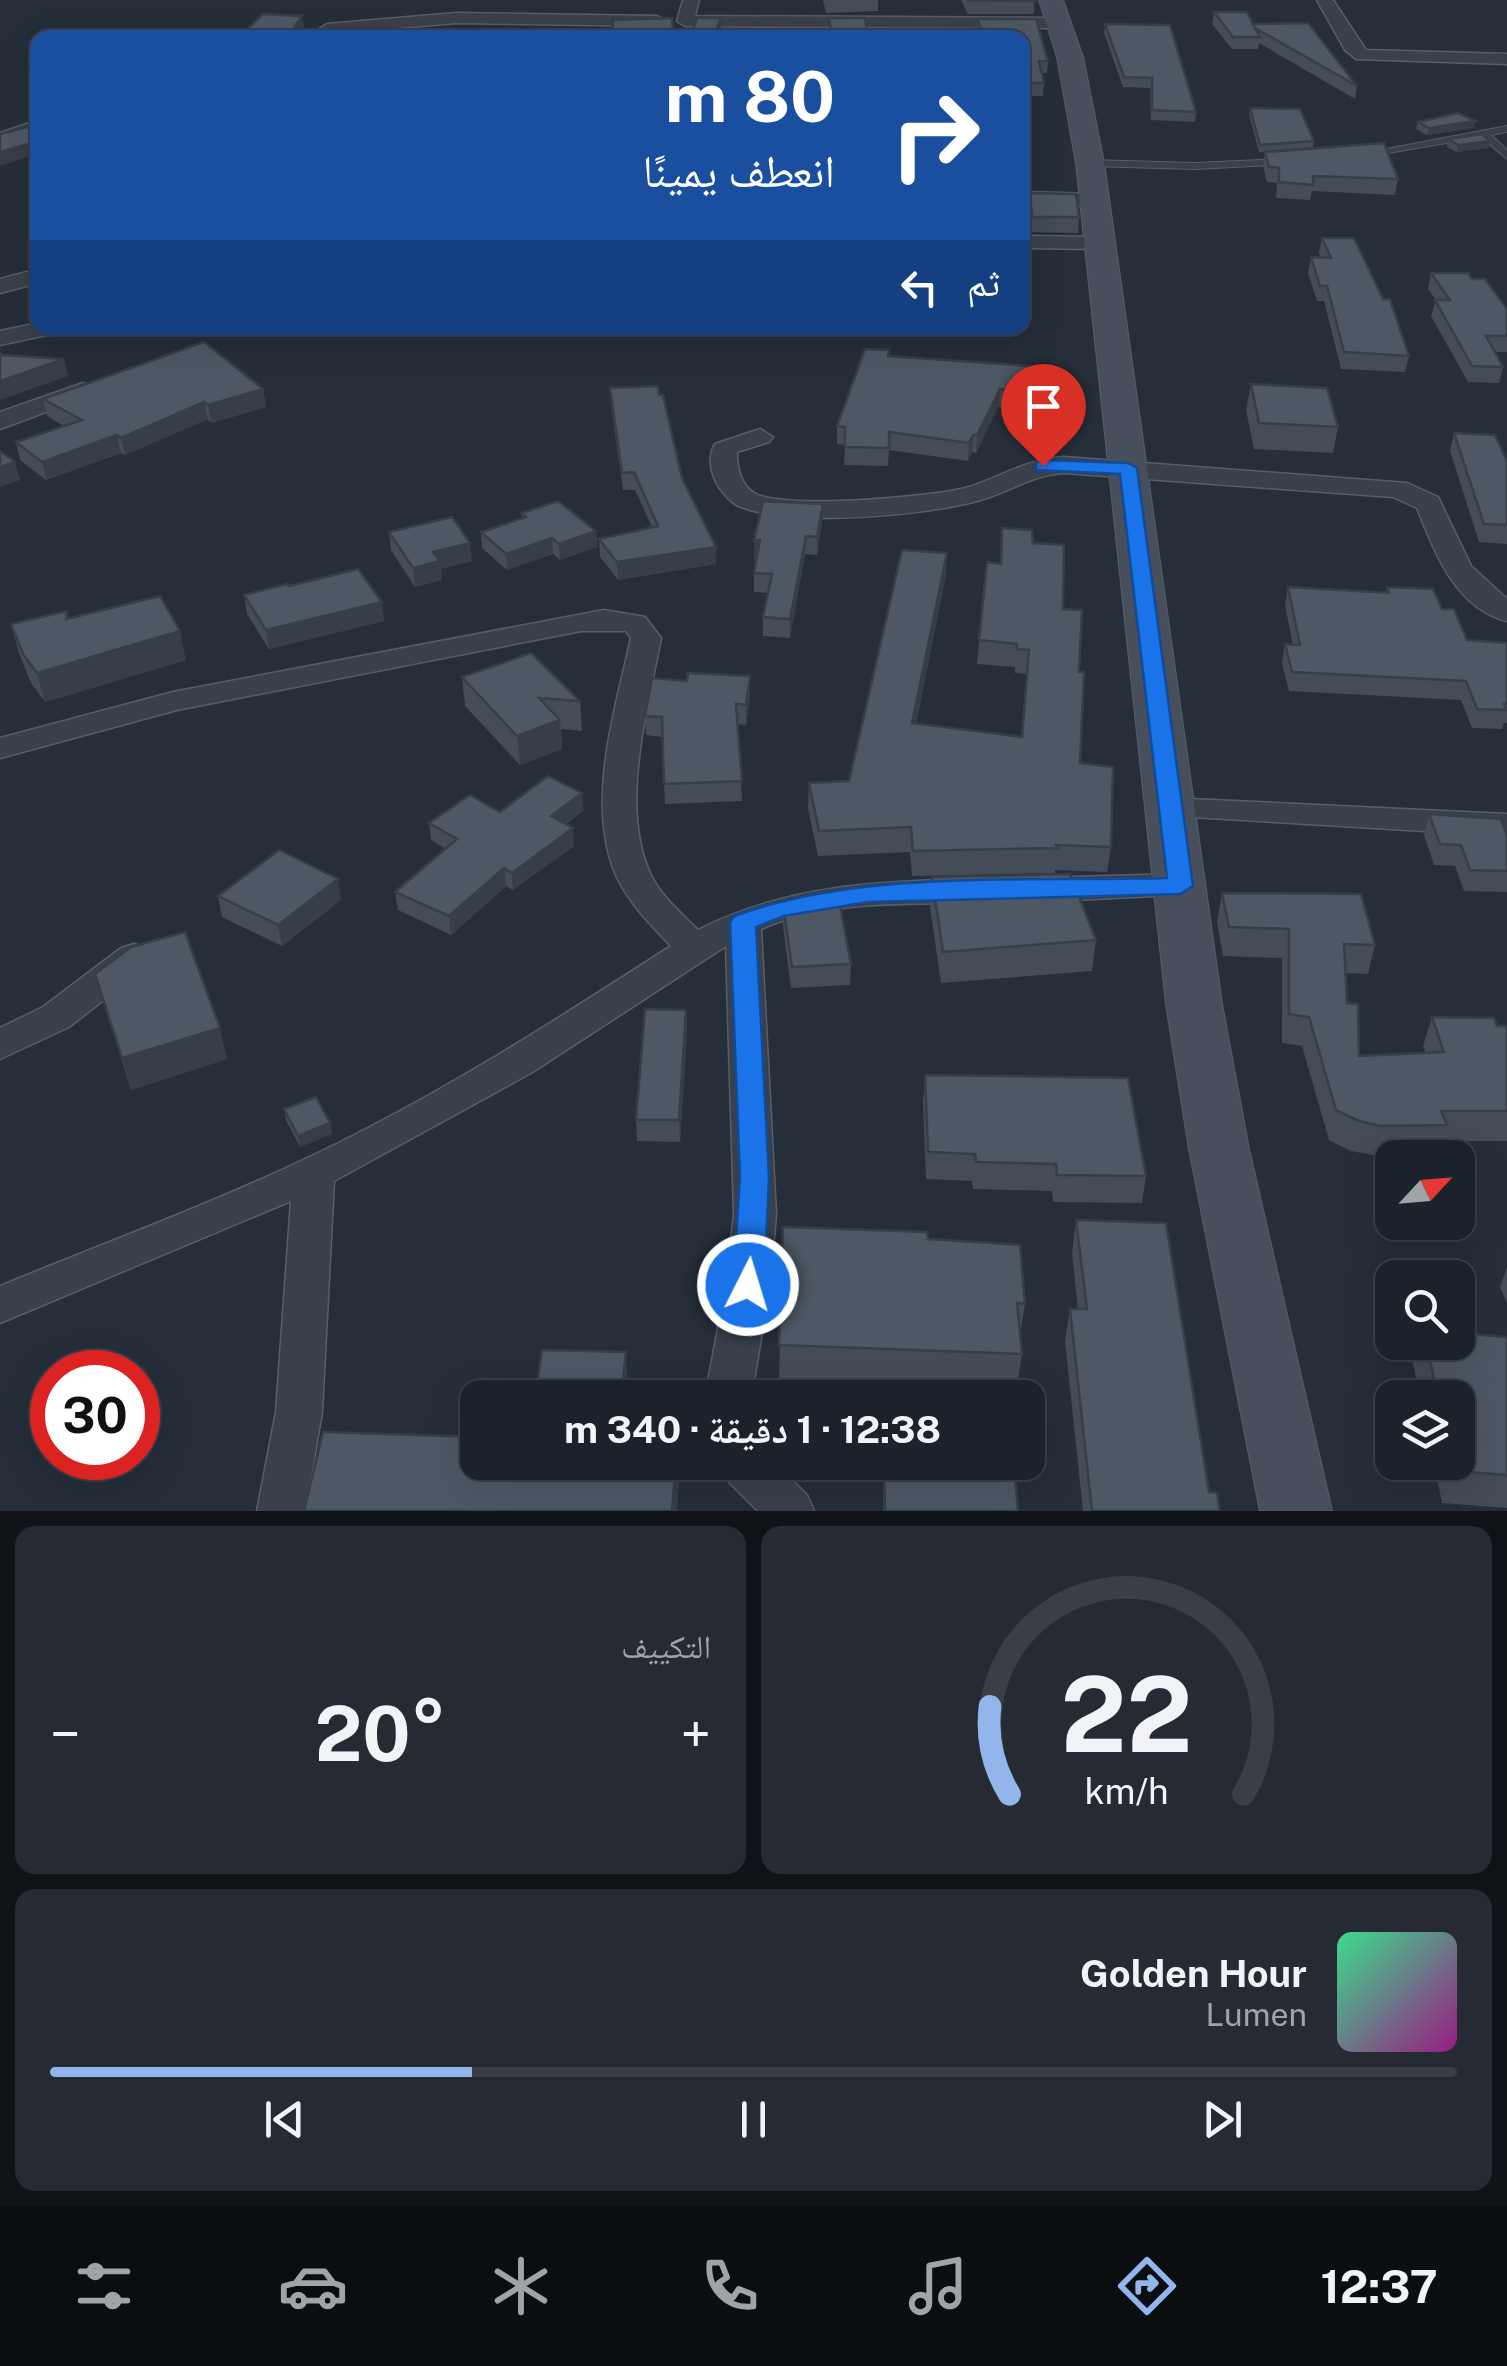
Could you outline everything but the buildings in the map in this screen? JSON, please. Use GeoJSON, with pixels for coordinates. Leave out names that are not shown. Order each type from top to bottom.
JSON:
{"type":"FeatureCollection","features":[{"type":"Feature","properties":{"kind":"street"},"geometry":{"type":"LineString","coordinates":[[684,29],[691,0]]}},
{"type":"Feature","properties":{"kind":"street"},"geometry":{"type":"LineString","coordinates":[[1325,0],[1346,38],[1362,55],[1507,58]]}},
{"type":"Feature","properties":{"kind":"street"},"geometry":{"type":"LineString","coordinates":[[326,30],[456,18],[684,29],[921,30],[1055,12],[1095,202],[1194,1004],[1219,1149],[1296,1511]]}},
{"type":"Feature","properties":{"kind":"street"},"geometry":{"type":"LineString","coordinates":[[0,139],[30,129]]}},
{"type":"Feature","properties":{"kind":"street"},"geometry":{"type":"LineString","coordinates":[[1030,198],[1095,202]]}},
{"type":"Feature","properties":{"kind":"street"},"geometry":{"type":"LineString","coordinates":[[1030,238],[1095,202]]}},
{"type":"Feature","properties":{"kind":"street"},"geometry":{"type":"LineString","coordinates":[[0,286],[30,278]]}},
{"type":"Feature","properties":{"kind":"street"},"geometry":{"type":"LineString","coordinates":[[0,338],[30,331]]}},
{"type":"Feature","properties":{"kind":"street"},"geometry":{"type":"LineString","coordinates":[[0,421],[99,385]]}},
{"type":"Feature","properties":{"kind":"street"},"geometry":{"type":"LineString","coordinates":[[760,437],[733,442],[722,456],[729,480],[740,496],[767,506],[910,503],[971,495],[1043,466],[1128,468],[1409,492],[1428,503],[1462,578],[1474,592],[1507,612]]}},
{"type":"Feature","properties":{"kind":"street"},"geometry":{"type":"LineString","coordinates":[[0,748],[173,701],[581,622],[635,622],[646,638],[624,742],[624,835],[632,874],[694,948]]}},
{"type":"Feature","properties":{"kind":"street"},"geometry":{"type":"LineString","coordinates":[[1170,808],[1507,825]]}},
{"type":"Feature","properties":{"kind":"street"},"geometry":{"type":"LineString","coordinates":[[0,1306],[314,1172],[428,1115],[599,1012],[694,948],[743,922],[780,909],[868,894],[1180,886]]}},
{"type":"Feature","properties":{"kind":"street"},"geometry":{"type":"LineString","coordinates":[[731,1380],[748,1285],[755,1214],[743,922]]}},
{"type":"Feature","properties":{"kind":"street"},"geometry":{"type":"LineString","coordinates":[[0,1045],[56,1017],[151,945]]}},
{"type":"Feature","properties":{"kind":"street"},"geometry":{"type":"LineString","coordinates":[[281,1511],[299,1412],[314,1172]]}},
{"type":"Feature","properties":{"kind":"street"},"geometry":{"type":"LineString","coordinates":[[759,1480],[790,1511]]}},
{"type":"Feature","properties":{"kind":"lane"},"geometry":{"type":"LineString","coordinates":[[1358,155],[1507,129]]}},
{"type":"Feature","properties":{"kind":"lane"},"geometry":{"type":"LineString","coordinates":[[1484,134],[1507,156]]}},
{"type":"Feature","properties":{"kind":"lane"},"geometry":{"type":"LineString","coordinates":[[1095,202],[1195,166],[1291,161]]}},
{"type":"Feature","properties":{"kind":"route"},"geometry":{"type":"LineString","coordinates":[[748,1285],[755,1214],[743,922],[780,909],[868,894],[1180,886],[1128,468],[1043,466]]}}]}
